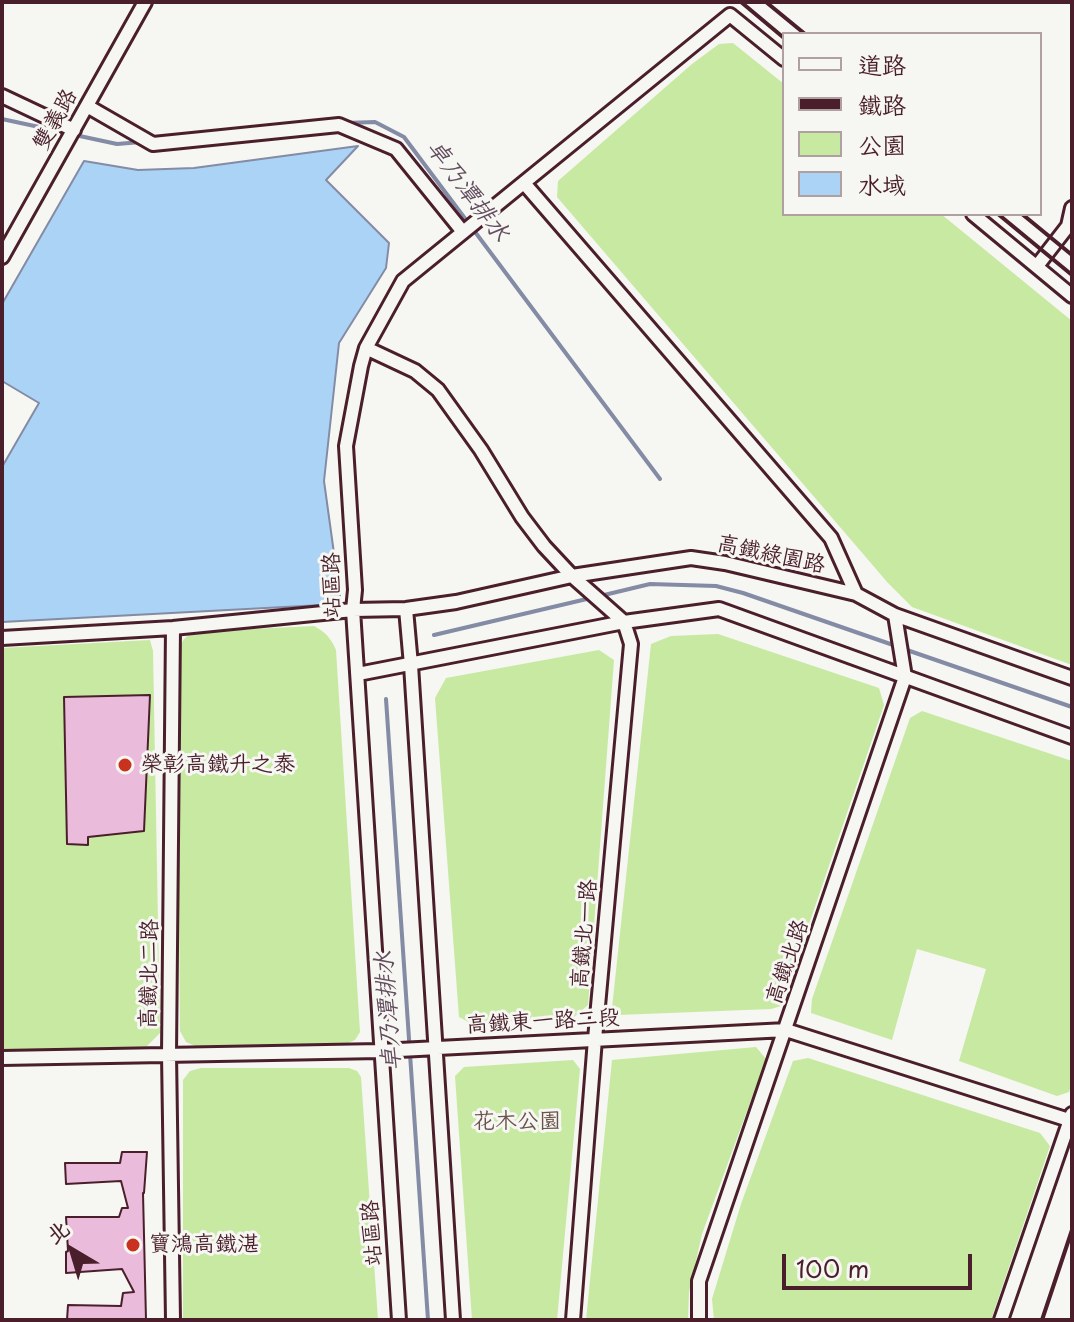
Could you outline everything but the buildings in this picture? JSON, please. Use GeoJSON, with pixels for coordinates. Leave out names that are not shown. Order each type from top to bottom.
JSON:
{"type":"FeatureCollection","features":[{"type":"Feature","properties":{"kind":"street","name":"雙義路"},"geometry":{"type":"LineString","coordinates":[[2,257],[145,2]]}},
{"type":"Feature","properties":{"kind":"street","name":"站區路"},"geometry":{"type":"LineString","coordinates":[[399,1320],[353,610],[355,590],[346,446],[366,348],[403,281],[730,15],[782,57]]}},
{"type":"Feature","properties":{"kind":"street"},"geometry":{"type":"LineString","coordinates":[[2,96],[74,130]]}},
{"type":"Feature","properties":{"kind":"street"},"geometry":{"type":"LineString","coordinates":[[87,106],[153,144],[339,125],[396,149],[468,228]]}},
{"type":"Feature","properties":{"kind":"street"},"geometry":{"type":"LineString","coordinates":[[524,183],[831,538],[856,594]]}},
{"type":"Feature","properties":{"kind":"street"},"geometry":{"type":"LineString","coordinates":[[1037,266],[1068,226],[1072,208]]}},
{"type":"Feature","properties":{"kind":"street"},"geometry":{"type":"LineString","coordinates":[[975,216],[1072,296]]}},
{"type":"Feature","properties":{"kind":"street"},"geometry":{"type":"LineString","coordinates":[[366,348],[415,371],[438,390],[544,546],[572,576],[624,622]]}},
{"type":"Feature","properties":{"kind":"street","name":"高鐵綠園路"},"geometry":{"type":"LineString","coordinates":[[2,638],[173,628],[353,610],[406,609],[456,602],[572,576],[691,558],[856,594],[895,615],[1072,678]]}},
{"type":"Feature","properties":{"kind":"street"},"geometry":{"type":"LineString","coordinates":[[406,609],[453,1320]]}},
{"type":"Feature","properties":{"kind":"street"},"geometry":{"type":"LineString","coordinates":[[358,674],[624,622],[719,609],[1072,737]]}},
{"type":"Feature","properties":{"kind":"street","name":"高鐵北路"},"geometry":{"type":"LineString","coordinates":[[699,1320],[699,1281],[905,677],[895,615]]}},
{"type":"Feature","properties":{"kind":"street","name":"高鐵北一路"},"geometry":{"type":"LineString","coordinates":[[573,1320],[631,644],[624,622]]}},
{"type":"Feature","properties":{"kind":"street","name":"高鐵北二路"},"geometry":{"type":"LineString","coordinates":[[173,628],[169,1054],[173,1320]]}},
{"type":"Feature","properties":{"kind":"street","name":"高鐵東一路二段"},"geometry":{"type":"LineString","coordinates":[[2,1058],[380,1051],[786,1030],[1071,1119]]}},
{"type":"Feature","properties":{"kind":"street"},"geometry":{"type":"LineString","coordinates":[[1001,1320],[1071,1119]]}},
{"type":"Feature","properties":{"kind":"green space"},"geometry":{"type":"Polygon","coordinates":[[[733,43],[782,82],[782,216],[943,216],[1072,321],[1072,665],[912,607],[888,583],[557,197],[558,181],[719,44],[733,43]]]}},
{"type":"Feature","properties":{"kind":"green space"},"geometry":{"type":"Polygon","coordinates":[[[314,626],[327,636],[336,650],[360,1032],[355,1040],[343,1045],[195,1046],[186,1042],[180,1031],[177,651],[192,632],[314,626]]]}},
{"type":"Feature","properties":{"kind":"green space"},"geometry":{"type":"Polygon","coordinates":[[[718,634],[879,688],[884,705],[781,1006],[771,1009],[618,1015],[612,1008],[651,644],[671,636],[718,634]]]}},
{"type":"Feature","properties":{"kind":"green space"},"geometry":{"type":"Polygon","coordinates":[[[150,640],[153,651],[160,1033],[143,1050],[2,1053],[2,648],[150,640]]]}},
{"type":"Feature","properties":{"kind":"green space"},"geometry":{"type":"Polygon","coordinates":[[[599,650],[614,660],[588,1005],[573,1018],[470,1023],[459,1017],[435,698],[446,678],[599,650]]]}},
{"type":"Feature","properties":{"kind":"green space"},"geometry":{"type":"Polygon","coordinates":[[[922,711],[1072,761],[1072,1083],[1069,1092],[1057,1096],[959,1061],[986,969],[917,949],[892,1040],[811,1013],[812,999],[910,718],[922,711]]]}},
{"type":"Feature","properties":{"kind":"green space"},"geometry":{"type":"Polygon","coordinates":[[[756,1047],[766,1059],[702,1234],[689,1292],[688,1320],[586,1320],[612,1060],[756,1047]]]}},
{"type":"Feature","properties":{"kind":"green space"},"geometry":{"type":"Polygon","coordinates":[[[808,1058],[1040,1133],[1050,1146],[991,1320],[714,1320],[712,1299],[741,1204],[793,1061],[808,1058]]]}},
{"type":"Feature","properties":{"kind":"green space","name":"花木公園"},"geometry":{"type":"Polygon","coordinates":[[[573,1060],[580,1069],[557,1320],[472,1320],[455,1076],[464,1067],[573,1060]]]}},
{"type":"Feature","properties":{"kind":"green space"},"geometry":{"type":"Polygon","coordinates":[[[201,1068],[349,1068],[357,1071],[361,1077],[378,1320],[183,1320],[183,1080],[190,1071],[201,1068]]]}},
{"type":"Feature","properties":{"kind":"water"},"geometry":{"type":"Polygon","coordinates":[[[358,146],[326,180],[389,243],[386,268],[339,343],[324,481],[341,604],[2,622],[2,467],[39,403],[2,381],[2,304],[84,161],[138,170],[194,168],[358,146]]]}},
{"type":"Feature","properties":{"kind":"waterway","name":"卓乃潭排水"},"geometry":{"type":"LineString","coordinates":[[2,119],[67,133]]}},
{"type":"Feature","properties":{"kind":"waterway","name":"卓乃潭排水"},"geometry":{"type":"LineString","coordinates":[[345,123],[375,122],[404,137],[660,479]]}},
{"type":"Feature","properties":{"kind":"waterway","name":"卓乃潭排水"},"geometry":{"type":"LineString","coordinates":[[75,135],[117,144],[141,142]]}},
{"type":"Feature","properties":{"kind":"waterway"},"geometry":{"type":"LineString","coordinates":[[600,596],[650,584],[716,586],[896,646]]}},
{"type":"Feature","properties":{"kind":"waterway"},"geometry":{"type":"LineString","coordinates":[[434,635],[591,598]]}},
{"type":"Feature","properties":{"kind":"waterway"},"geometry":{"type":"LineString","coordinates":[[904,649],[1072,707]]}},
{"type":"Feature","properties":{"kind":"waterway","name":"卓乃潭排水"},"geometry":{"type":"LineString","coordinates":[[386,699],[428,1320]]}},
{"type":"Feature","properties":{"kind":"railway"},"geometry":{"type":"LineString","coordinates":[[741,2],[782,36]]}},
{"type":"Feature","properties":{"kind":"railway"},"geometry":{"type":"LineString","coordinates":[[766,2],[803,32]]}},
{"type":"Feature","properties":{"kind":"railway"},"geometry":{"type":"LineString","coordinates":[[1000,216],[1072,275]]}},
{"type":"Feature","properties":{"kind":"railway"},"geometry":{"type":"LineString","coordinates":[[1024,216],[1072,255]]}},
{"type":"Feature","properties":{"kind":"railway"},"geometry":{"type":"LineString","coordinates":[[1042,1320],[1072,1230]]}},
{"type":"Feature","properties":{"kind":"place","name":"榮彰高鐵升之泰"},"geometry":{"type":"Point","coordinates":[125,765]}},
{"type":"Feature","properties":{"kind":"place","name":"寶鴻高鐵湛"},"geometry":{"type":"Point","coordinates":[133,1245]}}]}
